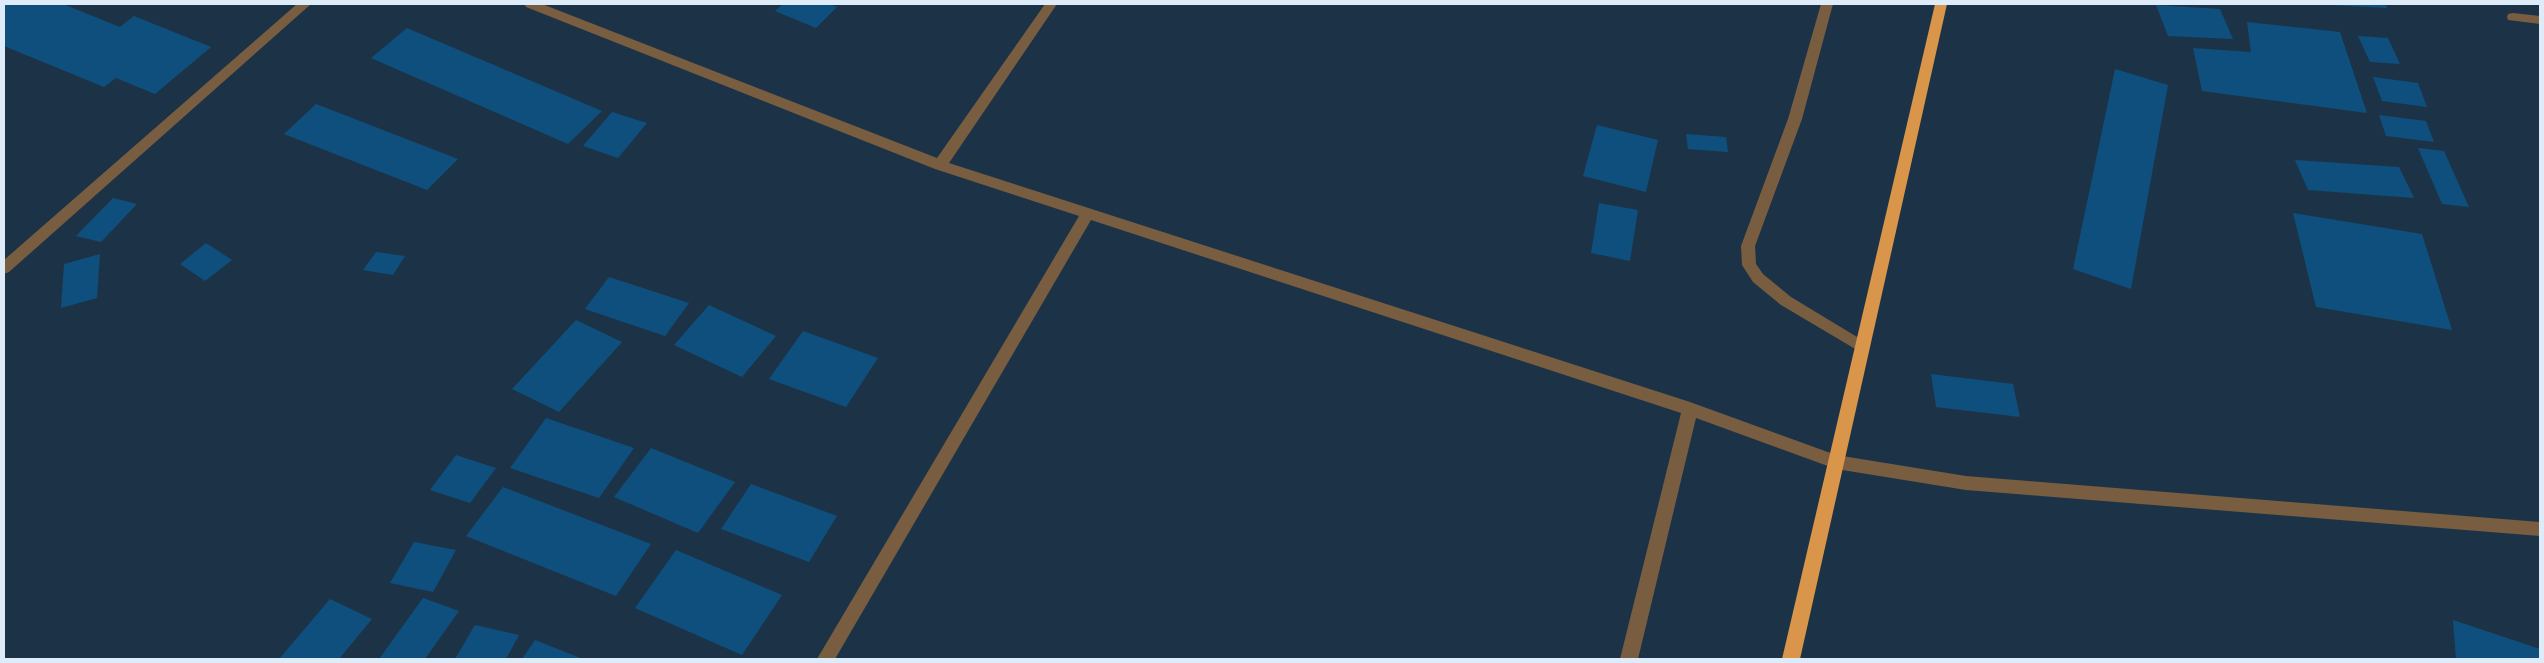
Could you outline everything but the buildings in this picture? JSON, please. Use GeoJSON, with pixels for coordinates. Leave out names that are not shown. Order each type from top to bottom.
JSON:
{"type":"FeatureCollection","features":[{"type":"Feature","properties":{"kind":"highway"},"geometry":{"type":"LineString","coordinates":[[1791,659],[1941,4]]}},
{"type":"Feature","properties":{"kind":"street"},"geometry":{"type":"LineString","coordinates":[[4,268],[305,4]]}},
{"type":"Feature","properties":{"kind":"street"},"geometry":{"type":"LineString","coordinates":[[530,4],[940,165],[1690,409],[1836,462],[1966,483],[2540,530]]}},
{"type":"Feature","properties":{"kind":"street"},"geometry":{"type":"LineString","coordinates":[[940,165],[1051,4]]}},
{"type":"Feature","properties":{"kind":"street"},"geometry":{"type":"LineString","coordinates":[[1827,4],[1795,119],[1748,246],[1749,265],[1758,278],[1786,301],[1862,347]]}},
{"type":"Feature","properties":{"kind":"street"},"geometry":{"type":"LineString","coordinates":[[2513,17],[2540,20]]}},
{"type":"Feature","properties":{"kind":"street"},"geometry":{"type":"LineString","coordinates":[[826,659],[1088,213]]}},
{"type":"Feature","properties":{"kind":"street"},"geometry":{"type":"LineString","coordinates":[[1629,659],[1690,409]]}}]}
